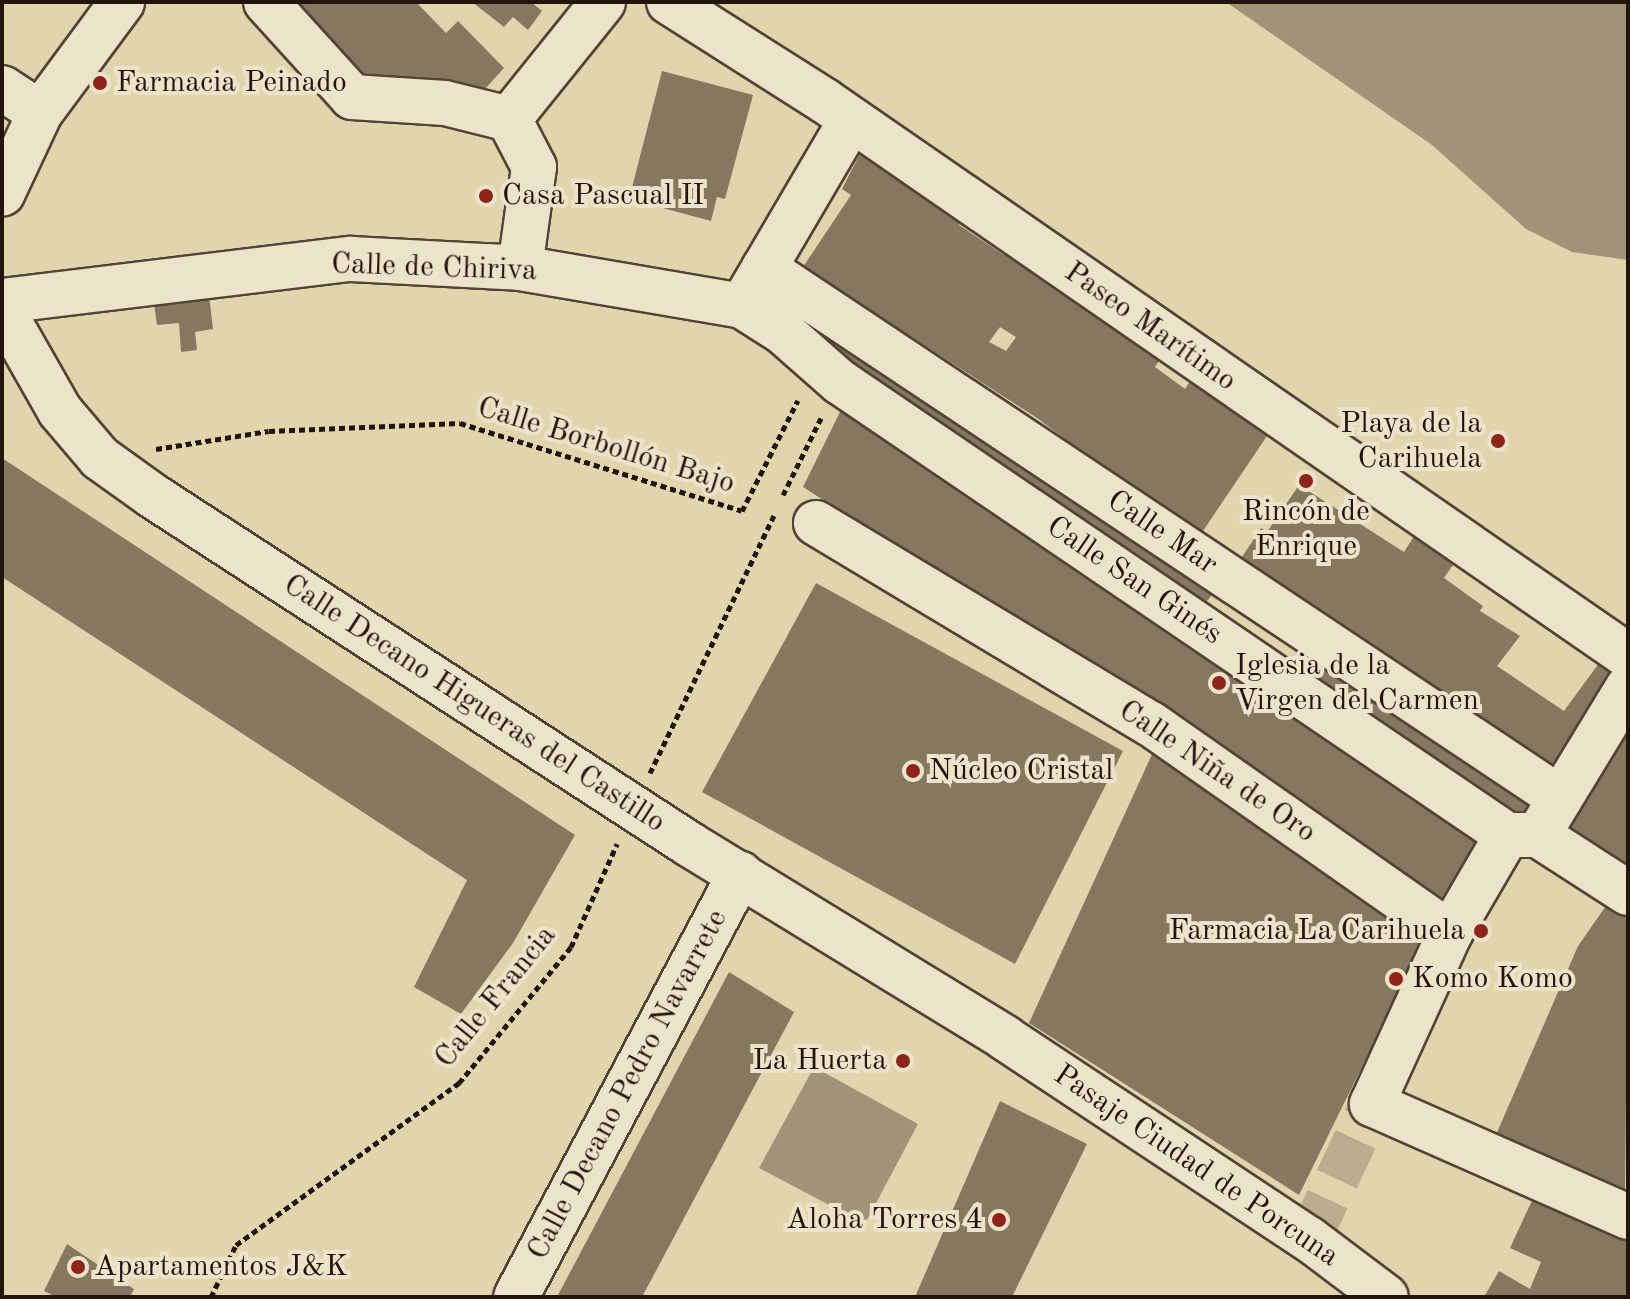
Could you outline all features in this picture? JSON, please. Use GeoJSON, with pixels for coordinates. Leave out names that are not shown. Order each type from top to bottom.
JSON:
{"type":"FeatureCollection","features":[{"type":"Feature","properties":{"kind":"street"},"geometry":{"type":"LineString","coordinates":[[2,194],[40,113],[122,2]]}},
{"type":"Feature","properties":{"kind":"street"},"geometry":{"type":"LineString","coordinates":[[266,2],[352,97],[445,103],[509,119],[534,167],[520,268]]}},
{"type":"Feature","properties":{"kind":"street"},"geometry":{"type":"LineString","coordinates":[[509,119],[603,2]]}},
{"type":"Feature","properties":{"kind":"street","name":"Paseo Marítimo"},"geometry":{"type":"LineString","coordinates":[[669,2],[851,120],[1628,656]]}},
{"type":"Feature","properties":{"kind":"street"},"geometry":{"type":"LineString","coordinates":[[2,88],[40,113]]}},
{"type":"Feature","properties":{"kind":"street"},"geometry":{"type":"LineString","coordinates":[[742,306],[851,120]]}},
{"type":"Feature","properties":{"kind":"street","name":"Calle de Chiriva"},"geometry":{"type":"LineString","coordinates":[[2,301],[351,259],[520,268],[742,306],[828,372]]}},
{"type":"Feature","properties":{"kind":"street","name":"Calle Mar"},"geometry":{"type":"LineString","coordinates":[[764,268],[1560,798]]}},
{"type":"Feature","properties":{"kind":"street","name":"Calle Decano Higueras del Castillo"},"geometry":{"type":"LineString","coordinates":[[2,309],[60,411],[100,458],[633,808],[1005,1038]]}},
{"type":"Feature","properties":{"kind":"street","name":"Calle San Ginés"},"geometry":{"type":"LineString","coordinates":[[828,372],[1523,835],[1628,893]]}},
{"type":"Feature","properties":{"kind":"street","name":"Calle Niña de Oro"},"geometry":{"type":"LineString","coordinates":[[816,523],[1151,724],[1450,933]]}},
{"type":"Feature","properties":{"kind":"street"},"geometry":{"type":"LineString","coordinates":[[1628,687],[1560,798],[1523,835],[1450,933],[1372,1104],[1628,1217]]}},
{"type":"Feature","properties":{"kind":"street","name":"Calle Decano Pedro Navarrete"},"geometry":{"type":"LineString","coordinates":[[516,1297],[740,874]]}},
{"type":"Feature","properties":{"kind":"street","name":"Pasaje Ciudad de Porcuna"},"geometry":{"type":"LineString","coordinates":[[1005,1038],[1309,1239],[1386,1297]]}},
{"type":"Feature","properties":{"kind":"path","name":"Calle Borbollón Bajo"},"geometry":{"type":"LineString","coordinates":[[100,458],[269,431],[460,423],[742,511],[828,372]]}},
{"type":"Feature","properties":{"kind":"path","name":"Calle Francia"},"geometry":{"type":"LineString","coordinates":[[211,1297],[236,1245],[459,1083],[571,947],[828,372]]}},
{"type":"Feature","properties":{"kind":"shaded area"},"geometry":{"type":"Polygon","coordinates":[[[1226,2],[1628,2],[1628,260],[1572,252],[1526,229],[1432,145],[1226,2]]]}},
{"type":"Feature","properties":{"kind":"shaded area"},"geometry":{"type":"Polygon","coordinates":[[[814,1067],[918,1124],[865,1224],[759,1168],[814,1067]]]}},
{"type":"Feature","properties":{"kind":"building"},"geometry":{"type":"Polygon","coordinates":[[[288,2],[416,2],[446,33],[458,21],[504,68],[475,100],[368,83],[288,2]]]}},
{"type":"Feature","properties":{"kind":"building"},"geometry":{"type":"Polygon","coordinates":[[[472,2],[531,2],[542,11],[528,30],[513,17],[504,27],[472,2]]]}},
{"type":"Feature","properties":{"kind":"building"},"geometry":{"type":"Polygon","coordinates":[[[662,71],[753,95],[725,199],[717,197],[711,221],[629,199],[662,71]]]}},
{"type":"Feature","properties":{"kind":"building"},"geometry":{"type":"Polygon","coordinates":[[[867,140],[963,220],[959,225],[1004,255],[1013,242],[1164,353],[1155,367],[1185,389],[1194,375],[1271,430],[1203,531],[1127,486],[1037,418],[803,267],[851,195],[842,189],[867,140]],[[1000,327],[989,342],[1006,351],[1016,337],[1000,327]]]}},
{"type":"Feature","properties":{"kind":"building"},"geometry":{"type":"Polygon","coordinates":[[[209,295],[213,329],[195,332],[197,350],[181,352],[179,323],[157,325],[154,304],[209,295]]]}},
{"type":"Feature","properties":{"kind":"building"},"geometry":{"type":"Polygon","coordinates":[[[844,340],[1214,592],[1202,603],[832,361],[844,340]]]}},
{"type":"Feature","properties":{"kind":"building"},"geometry":{"type":"Polygon","coordinates":[[[842,408],[1488,827],[1441,900],[803,487],[842,408]]]}},
{"type":"Feature","properties":{"kind":"building"},"geometry":{"type":"Polygon","coordinates":[[[2,458],[575,835],[513,943],[461,1014],[414,987],[467,880],[2,577],[2,458]]]}},
{"type":"Feature","properties":{"kind":"building"},"geometry":{"type":"Polygon","coordinates":[[[1299,485],[1404,552],[1416,533],[1455,562],[1444,578],[1483,606],[1480,611],[1520,636],[1497,666],[1564,711],[1602,659],[1617,674],[1549,769],[1242,557],[1261,528],[1267,532],[1299,485]]]}},
{"type":"Feature","properties":{"kind":"building","name":"Núcleo Cristal"},"geometry":{"type":"Polygon","coordinates":[[[816,583],[1123,751],[1015,964],[702,792],[816,583]]]}},
{"type":"Feature","properties":{"kind":"building"},"geometry":{"type":"Polygon","coordinates":[[[1318,648],[1538,804],[1523,825],[1302,676],[1318,648]]]}},
{"type":"Feature","properties":{"kind":"building"},"geometry":{"type":"Polygon","coordinates":[[[1628,726],[1628,869],[1559,826],[1628,726]]]}},
{"type":"Feature","properties":{"kind":"building"},"geometry":{"type":"Polygon","coordinates":[[[1154,750],[1427,934],[1299,1195],[1029,1023],[1154,750]]]}},
{"type":"Feature","properties":{"kind":"building"},"geometry":{"type":"Polygon","coordinates":[[[1608,903],[1628,916],[1625,1192],[1495,1137],[1578,946],[1608,903]]]}},
{"type":"Feature","properties":{"kind":"building"},"geometry":{"type":"Polygon","coordinates":[[[729,972],[794,1012],[642,1297],[557,1297],[729,972]]]}},
{"type":"Feature","properties":{"kind":"building","name":"Aloha Torres 4"},"geometry":{"type":"Polygon","coordinates":[[[1000,1101],[1087,1144],[1012,1297],[915,1297],[1000,1101]]]}},
{"type":"Feature","properties":{"kind":"building"},"geometry":{"type":"Polygon","coordinates":[[[1535,1194],[1628,1232],[1628,1297],[1484,1297],[1499,1271],[1530,1289],[1541,1262],[1510,1248],[1535,1194]]]}},
{"type":"Feature","properties":{"kind":"building","name":"Apartamentos J&K"},"geometry":{"type":"Polygon","coordinates":[[[67,1244],[134,1289],[130,1297],[56,1297],[44,1291],[67,1244]]]}},
{"type":"Feature","properties":{"kind":"tunnel"},"geometry":{"type":"LineString","coordinates":[[1309,1239],[1372,1104]]}},
{"type":"Feature","properties":{"kind":"place","name":"Farmacia Peinado"},"geometry":{"type":"Point","coordinates":[100,83]}},
{"type":"Feature","properties":{"kind":"place","name":"Casa Pascual II"},"geometry":{"type":"Point","coordinates":[486,196]}},
{"type":"Feature","properties":{"kind":"place","name":"Playa de la Carihuela"},"geometry":{"type":"Point","coordinates":[1498,441]}},
{"type":"Feature","properties":{"kind":"place","name":"Rincón de Enrique"},"geometry":{"type":"Point","coordinates":[1306,481]}},
{"type":"Feature","properties":{"kind":"place","name":"Iglesia de la Virgen del Carmen"},"geometry":{"type":"Point","coordinates":[1219,683]}},
{"type":"Feature","properties":{"kind":"place","name":"Núcleo Cristal"},"geometry":{"type":"Point","coordinates":[913,771]}},
{"type":"Feature","properties":{"kind":"place","name":"Farmacia La Carihuela"},"geometry":{"type":"Point","coordinates":[1481,931]}},
{"type":"Feature","properties":{"kind":"place","name":"Komo Komo"},"geometry":{"type":"Point","coordinates":[1396,979]}},
{"type":"Feature","properties":{"kind":"place","name":"La Huerta"},"geometry":{"type":"Point","coordinates":[903,1061]}},
{"type":"Feature","properties":{"kind":"place","name":"Aloha Torres 4"},"geometry":{"type":"Point","coordinates":[999,1220]}},
{"type":"Feature","properties":{"kind":"place","name":"Apartamentos J&K"},"geometry":{"type":"Point","coordinates":[78,1267]}}]}
